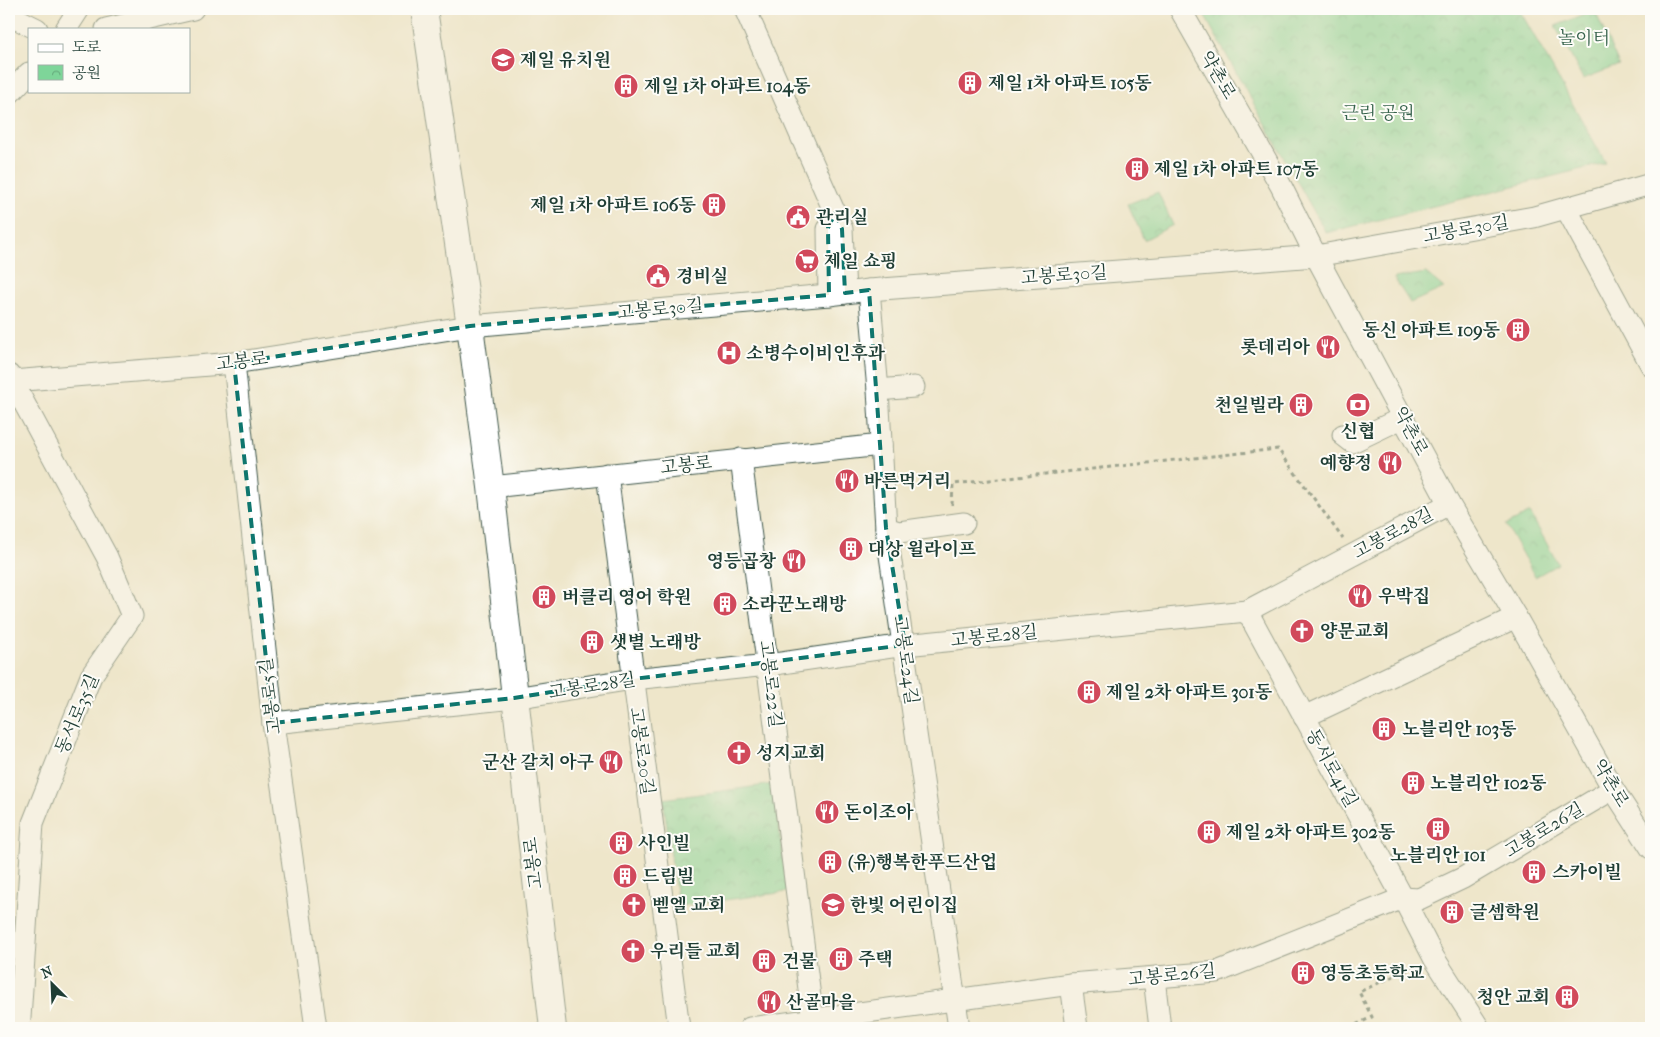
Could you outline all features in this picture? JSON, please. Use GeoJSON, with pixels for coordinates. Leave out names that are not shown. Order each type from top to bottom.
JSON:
{"type":"FeatureCollection","features":[{"type":"Feature","properties":{"kind":"street"},"geometry":{"type":"LineString","coordinates":[[67,28],[79,9]]}},
{"type":"Feature","properties":{"kind":"street"},"geometry":{"type":"LineString","coordinates":[[110,28],[193,9]]}},
{"type":"Feature","properties":{"kind":"street","name":"고봉로"},"geometry":{"type":"LineString","coordinates":[[424,9],[470,326],[491,487],[553,1028]]}},
{"type":"Feature","properties":{"kind":"street"},"geometry":{"type":"LineString","coordinates":[[745,9],[835,213],[828,228],[837,294]]}},
{"type":"Feature","properties":{"kind":"street","name":"약촌로"},"geometry":{"type":"LineString","coordinates":[[1180,9],[1282,186],[1316,256],[1449,504],[1516,617],[1613,789],[1651,848]]}},
{"type":"Feature","properties":{"kind":"street"},"geometry":{"type":"LineString","coordinates":[[9,15],[35,28]]}},
{"type":"Feature","properties":{"kind":"street"},"geometry":{"type":"LineString","coordinates":[[9,94],[28,74]]}},
{"type":"Feature","properties":{"kind":"street","name":"고봉로30길"},"geometry":{"type":"LineString","coordinates":[[470,326],[870,290],[1316,256],[1534,217],[1651,184]]}},
{"type":"Feature","properties":{"kind":"street"},"geometry":{"type":"LineString","coordinates":[[1566,208],[1651,366]]}},
{"type":"Feature","properties":{"kind":"street","name":"고봉로24길"},"geometry":{"type":"LineString","coordinates":[[870,290],[886,528],[959,1028]]}},
{"type":"Feature","properties":{"kind":"street","name":"고봉로"},"geometry":{"type":"LineString","coordinates":[[10,378],[234,363],[470,326]]}},
{"type":"Feature","properties":{"kind":"street","name":"고봉로5길"},"geometry":{"type":"LineString","coordinates":[[234,363],[273,723],[316,1028]]}},
{"type":"Feature","properties":{"kind":"street","name":"동서로35길"},"geometry":{"type":"LineString","coordinates":[[10,378],[106,556],[132,616],[91,676],[33,823],[18,1028]]}},
{"type":"Feature","properties":{"kind":"street"},"geometry":{"type":"LineString","coordinates":[[878,390],[914,387]]}},
{"type":"Feature","properties":{"kind":"street"},"geometry":{"type":"LineString","coordinates":[[1343,435],[1352,442],[1404,417]]}},
{"type":"Feature","properties":{"kind":"street","name":"고봉로"},"geometry":{"type":"LineString","coordinates":[[491,487],[881,445]]}},
{"type":"Feature","properties":{"kind":"street","name":"고봉로22길"},"geometry":{"type":"LineString","coordinates":[[741,459],[813,1024]]}},
{"type":"Feature","properties":{"kind":"street","name":"고봉로20길"},"geometry":{"type":"LineString","coordinates":[[606,474],[679,1028]]}},
{"type":"Feature","properties":{"kind":"street","name":"고봉로28길"},"geometry":{"type":"LineString","coordinates":[[514,698],[633,679],[768,664],[904,645],[1247,611],[1449,504]]}},
{"type":"Feature","properties":{"kind":"street"},"geometry":{"type":"LineString","coordinates":[[886,528],[899,532],[958,524]]}},
{"type":"Feature","properties":{"kind":"street","name":"동서로41길"},"geometry":{"type":"LineString","coordinates":[[1247,611],[1434,958],[1479,1028]]}},
{"type":"Feature","properties":{"kind":"street"},"geometry":{"type":"LineString","coordinates":[[1304,717],[1516,617]]}},
{"type":"Feature","properties":{"kind":"street"},"geometry":{"type":"LineString","coordinates":[[273,723],[514,698]]}},
{"type":"Feature","properties":{"kind":"street","name":"고봉로26길"},"geometry":{"type":"LineString","coordinates":[[750,1028],[813,1024],[956,1000],[1072,984],[1217,972],[1403,898],[1419,899],[1463,878],[1613,789]]}},
{"type":"Feature","properties":{"kind":"street"},"geometry":{"type":"LineString","coordinates":[[1154,978],[1160,1028]]}},
{"type":"Feature","properties":{"kind":"street"},"geometry":{"type":"LineString","coordinates":[[1072,984],[1077,1028]]}},
{"type":"Feature","properties":{"kind":"path"},"geometry":{"type":"LineString","coordinates":[[958,524],[953,484],[1278,449],[1353,554]]}},
{"type":"Feature","properties":{"kind":"path"},"geometry":{"type":"LineString","coordinates":[[1349,1028],[1372,1017],[1359,992],[1434,958]]}},
{"type":"Feature","properties":{"kind":"highlighted area"},"geometry":{"type":"Polygon","coordinates":[[[835,213],[842,229],[845,293],[869,290],[886,528],[905,645],[633,679],[514,698],[273,723],[234,363],[470,326],[829,295],[828,228],[835,213]]]}},
{"type":"Feature","properties":{"kind":"green space","name":"근린 공원"},"geometry":{"type":"Polygon","coordinates":[[[1211,9],[1519,9],[1606,163],[1326,233],[1203,13],[1211,9]]]}},
{"type":"Feature","properties":{"kind":"green space","name":"놀이터"},"geometry":{"type":"Polygon","coordinates":[[[1595,11],[1619,65],[1583,79],[1555,26],[1595,11]]]}},
{"type":"Feature","properties":{"kind":"green space"},"geometry":{"type":"Polygon","coordinates":[[[1158,192],[1173,225],[1144,240],[1128,204],[1158,192]]]}},
{"type":"Feature","properties":{"kind":"green space"},"geometry":{"type":"Polygon","coordinates":[[[1426,273],[1444,288],[1410,303],[1394,278],[1426,273]]]}},
{"type":"Feature","properties":{"kind":"green space"},"geometry":{"type":"Polygon","coordinates":[[[1530,513],[1558,564],[1535,577],[1506,525],[1530,513]]]}},
{"type":"Feature","properties":{"kind":"green space"},"geometry":{"type":"Polygon","coordinates":[[[774,784],[787,892],[678,906],[663,799],[774,784]]]}},
{"type":"Feature","properties":{"kind":"place","name":"제일 유치원"},"geometry":{"type":"Point","coordinates":[503,60]}},
{"type":"Feature","properties":{"kind":"place","name":"제일 1차 아파트 105동"},"geometry":{"type":"Point","coordinates":[970,83]}},
{"type":"Feature","properties":{"kind":"place","name":"제일 1차 아파트 104동"},"geometry":{"type":"Point","coordinates":[626,86]}},
{"type":"Feature","properties":{"kind":"place","name":"제일 1차 아파트 107동"},"geometry":{"type":"Point","coordinates":[1137,169]}},
{"type":"Feature","properties":{"kind":"place","name":"제일 1차 아파트 106동"},"geometry":{"type":"Point","coordinates":[714,205]}},
{"type":"Feature","properties":{"kind":"place","name":"관리실"},"geometry":{"type":"Point","coordinates":[798,217]}},
{"type":"Feature","properties":{"kind":"place","name":"제일 쇼핑"},"geometry":{"type":"Point","coordinates":[807,261]}},
{"type":"Feature","properties":{"kind":"place","name":"경비실"},"geometry":{"type":"Point","coordinates":[658,276]}},
{"type":"Feature","properties":{"kind":"place","name":"동신 아파트 109동"},"geometry":{"type":"Point","coordinates":[1518,330]}},
{"type":"Feature","properties":{"kind":"place","name":"롯데리아"},"geometry":{"type":"Point","coordinates":[1328,347]}},
{"type":"Feature","properties":{"kind":"place","name":"소병수이비인후과"},"geometry":{"type":"Point","coordinates":[729,353]}},
{"type":"Feature","properties":{"kind":"place","name":"천일빌라"},"geometry":{"type":"Point","coordinates":[1301,405]}},
{"type":"Feature","properties":{"kind":"place","name":"신협"},"geometry":{"type":"Point","coordinates":[1358,405]}},
{"type":"Feature","properties":{"kind":"place","name":"예향정"},"geometry":{"type":"Point","coordinates":[1390,463]}},
{"type":"Feature","properties":{"kind":"place","name":"바른먹거리"},"geometry":{"type":"Point","coordinates":[847,481]}},
{"type":"Feature","properties":{"kind":"place","name":"대상 윌라이프"},"geometry":{"type":"Point","coordinates":[851,549]}},
{"type":"Feature","properties":{"kind":"place","name":"영등곱창"},"geometry":{"type":"Point","coordinates":[794,561]}},
{"type":"Feature","properties":{"kind":"place","name":"우박집"},"geometry":{"type":"Point","coordinates":[1360,596]}},
{"type":"Feature","properties":{"kind":"place","name":"버클리 영어 학원"},"geometry":{"type":"Point","coordinates":[544,597]}},
{"type":"Feature","properties":{"kind":"place","name":"소라꾼노래방"},"geometry":{"type":"Point","coordinates":[725,604]}},
{"type":"Feature","properties":{"kind":"place","name":"양문교회"},"geometry":{"type":"Point","coordinates":[1302,631]}},
{"type":"Feature","properties":{"kind":"place","name":"샛별 노래방"},"geometry":{"type":"Point","coordinates":[592,642]}},
{"type":"Feature","properties":{"kind":"place","name":"제일 2차 아파트 301동"},"geometry":{"type":"Point","coordinates":[1089,692]}},
{"type":"Feature","properties":{"kind":"place","name":"노블리안 103동"},"geometry":{"type":"Point","coordinates":[1384,729]}},
{"type":"Feature","properties":{"kind":"place","name":"성지교회"},"geometry":{"type":"Point","coordinates":[739,753]}},
{"type":"Feature","properties":{"kind":"place","name":"군산 갈치 아구"},"geometry":{"type":"Point","coordinates":[611,762]}},
{"type":"Feature","properties":{"kind":"place","name":"노블리안 102동"},"geometry":{"type":"Point","coordinates":[1413,783]}},
{"type":"Feature","properties":{"kind":"place","name":"돈이조아"},"geometry":{"type":"Point","coordinates":[827,812]}},
{"type":"Feature","properties":{"kind":"place","name":"노블리안 101"},"geometry":{"type":"Point","coordinates":[1438,829]}},
{"type":"Feature","properties":{"kind":"place","name":"제일 2차 아파트 302동"},"geometry":{"type":"Point","coordinates":[1209,832]}},
{"type":"Feature","properties":{"kind":"place","name":"사인빌"},"geometry":{"type":"Point","coordinates":[621,843]}},
{"type":"Feature","properties":{"kind":"place","name":"(유)행복한푸드산업"},"geometry":{"type":"Point","coordinates":[830,862]}},
{"type":"Feature","properties":{"kind":"place","name":"스카이빌"},"geometry":{"type":"Point","coordinates":[1534,872]}},
{"type":"Feature","properties":{"kind":"place","name":"드림빌"},"geometry":{"type":"Point","coordinates":[625,876]}},
{"type":"Feature","properties":{"kind":"place","name":"벧엘 교회"},"geometry":{"type":"Point","coordinates":[634,905]}},
{"type":"Feature","properties":{"kind":"place","name":"한빛 어린이집"},"geometry":{"type":"Point","coordinates":[833,905]}},
{"type":"Feature","properties":{"kind":"place","name":"글셈학원"},"geometry":{"type":"Point","coordinates":[1452,912]}},
{"type":"Feature","properties":{"kind":"place","name":"우리들 교회"},"geometry":{"type":"Point","coordinates":[633,951]}},
{"type":"Feature","properties":{"kind":"place","name":"주택"},"geometry":{"type":"Point","coordinates":[841,959]}},
{"type":"Feature","properties":{"kind":"place","name":"건물"},"geometry":{"type":"Point","coordinates":[764,961]}},
{"type":"Feature","properties":{"kind":"place","name":"영등초등학교"},"geometry":{"type":"Point","coordinates":[1303,973]}},
{"type":"Feature","properties":{"kind":"place","name":"청안 교회"},"geometry":{"type":"Point","coordinates":[1567,997]}},
{"type":"Feature","properties":{"kind":"place","name":"산골마을"},"geometry":{"type":"Point","coordinates":[769,1002]}}]}
